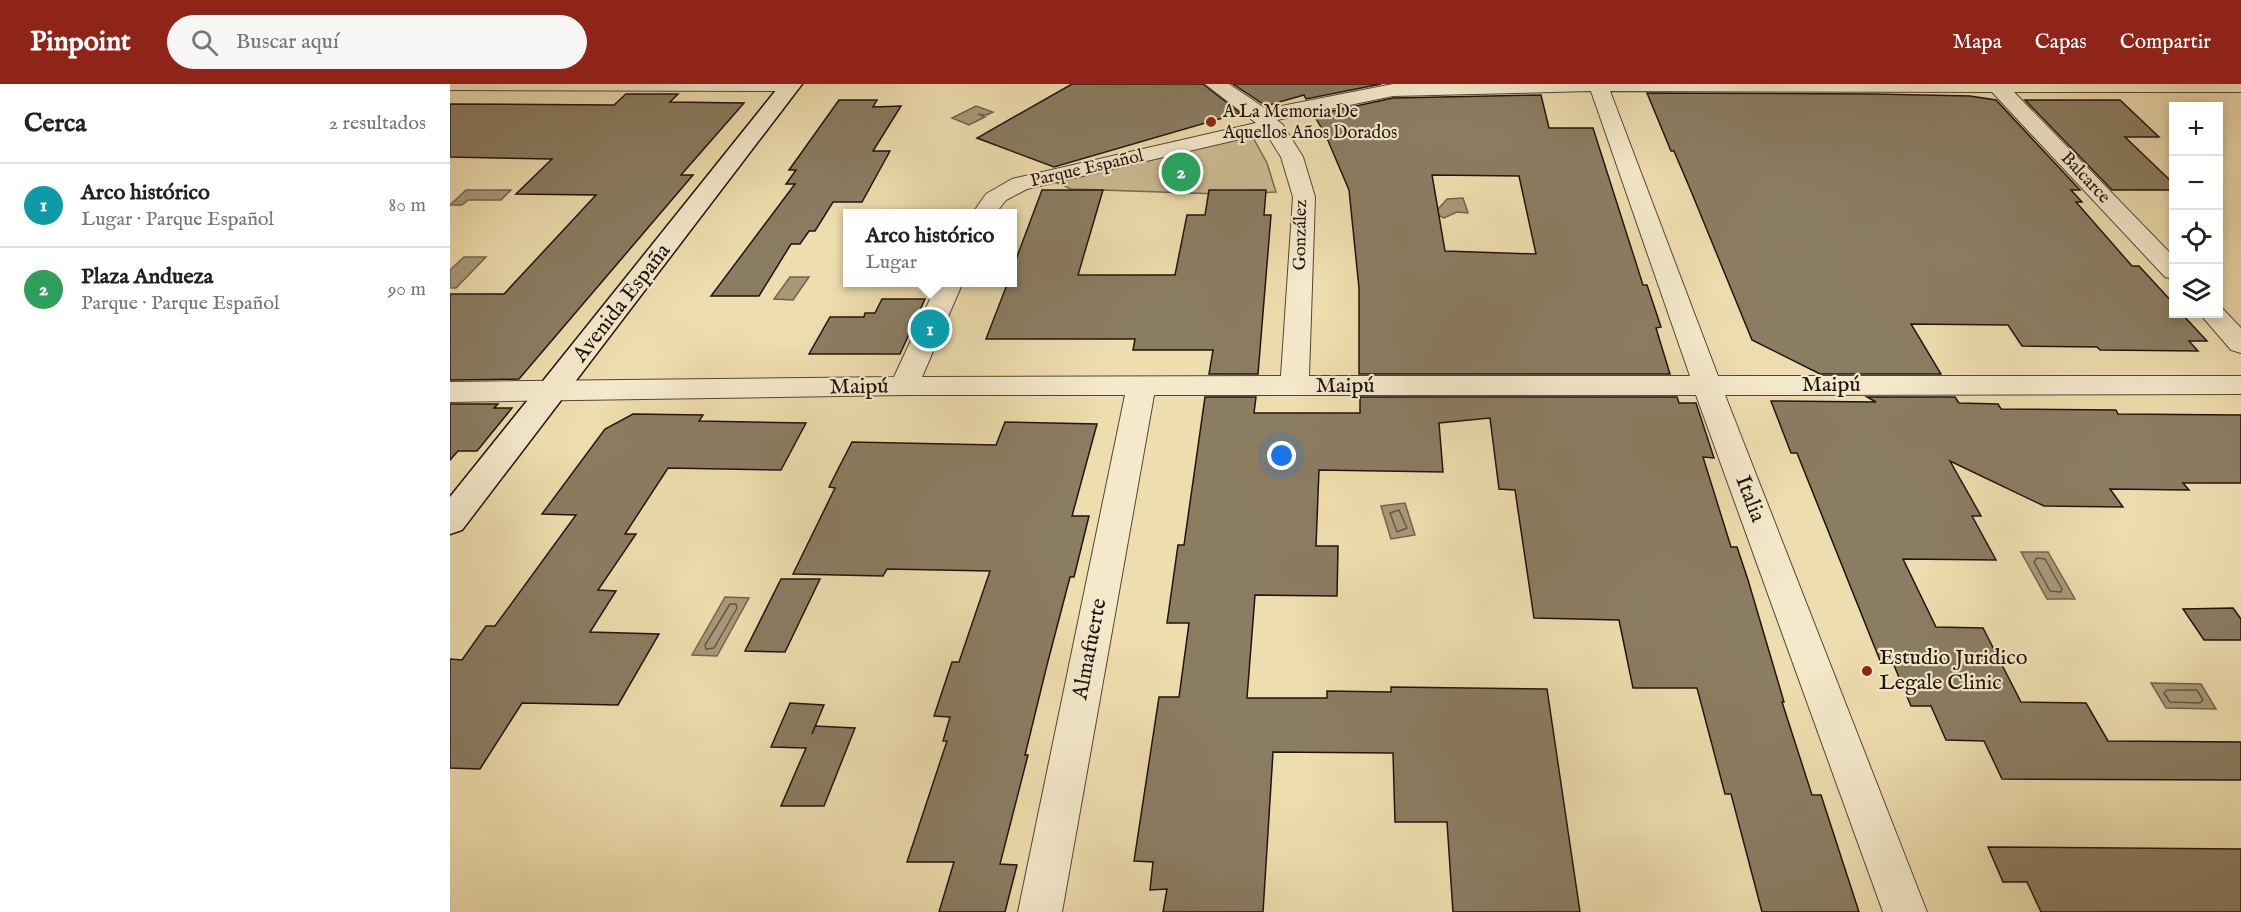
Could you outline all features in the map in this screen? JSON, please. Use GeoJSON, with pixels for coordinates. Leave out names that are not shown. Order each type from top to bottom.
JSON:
{"type":"FeatureCollection","features":[{"type":"Feature","properties":{"kind":"main road","name":"Avenida España"},"geometry":{"type":"LineString","coordinates":[[450,521],[792,85]]}},
{"type":"Feature","properties":{"kind":"street"},"geometry":{"type":"LineString","coordinates":[[450,84],[792,85]]}},
{"type":"Feature","properties":{"kind":"street","name":"González"},"geometry":{"type":"LineString","coordinates":[[1215,84],[1268,121],[1289,148],[1298,169],[1304,198],[1295,386]]}},
{"type":"Feature","properties":{"kind":"street","name":"Parque Español"},"geometry":{"type":"LineString","coordinates":[[985,209],[988,202],[1002,191],[1020,184],[1393,90],[1599,85],[2241,86]]}},
{"type":"Feature","properties":{"kind":"street","name":"Italia"},"geometry":{"type":"LineString","coordinates":[[1599,85],[1707,385],[1905,912]]}},
{"type":"Feature","properties":{"kind":"street","name":"Balcarce"},"geometry":{"type":"LineString","coordinates":[[1997,85],[2169,267]]}},
{"type":"Feature","properties":{"kind":"street"},"geometry":{"type":"LineString","coordinates":[[904,386],[949,287]]}},
{"type":"Feature","properties":{"kind":"street"},"geometry":{"type":"LineString","coordinates":[[2216,318],[2241,344]]}},
{"type":"Feature","properties":{"kind":"street","name":"Maipú"},"geometry":{"type":"LineString","coordinates":[[450,393],[904,386],[2241,385]]}},
{"type":"Feature","properties":{"kind":"street","name":"Almafuerte"},"geometry":{"type":"LineString","coordinates":[[1040,912],[1141,386]]}},
{"type":"Feature","properties":{"kind":"shaded area"},"geometry":{"type":"Polygon","coordinates":[[[1250,132],[1267,163],[1276,192],[1220,194],[1071,189],[1055,182],[1250,132]]]}},
{"type":"Feature","properties":{"kind":"water"},"geometry":{"type":"Polygon","coordinates":[[[976,106],[993,112],[987,115],[978,114],[985,117],[969,125],[952,118],[976,106]]]}},
{"type":"Feature","properties":{"kind":"water"},"geometry":{"type":"Polygon","coordinates":[[[466,190],[511,190],[501,200],[468,200],[462,205],[450,205],[466,190]]]}},
{"type":"Feature","properties":{"kind":"water"},"geometry":{"type":"Polygon","coordinates":[[[1463,198],[1468,213],[1457,212],[1444,218],[1429,211],[1439,208],[1447,199],[1463,198]]]}},
{"type":"Feature","properties":{"kind":"water"},"geometry":{"type":"Polygon","coordinates":[[[464,257],[486,257],[456,288],[450,288],[450,270],[464,257]]]}},
{"type":"Feature","properties":{"kind":"water"},"geometry":{"type":"Polygon","coordinates":[[[790,277],[809,277],[793,300],[774,299],[790,277]]]}},
{"type":"Feature","properties":{"kind":"water"},"geometry":{"type":"Polygon","coordinates":[[[1405,503],[1415,535],[1391,539],[1381,506],[1405,503]]]}},
{"type":"Feature","properties":{"kind":"water"},"geometry":{"type":"Polygon","coordinates":[[[2021,552],[2048,552],[2075,599],[2047,599],[2021,552]]]}},
{"type":"Feature","properties":{"kind":"water"},"geometry":{"type":"Polygon","coordinates":[[[725,597],[749,598],[717,656],[692,655],[725,597]]]}},
{"type":"Feature","properties":{"kind":"water"},"geometry":{"type":"Polygon","coordinates":[[[2151,683],[2201,684],[2216,709],[2166,708],[2151,683]]]}},
{"type":"Feature","properties":{"kind":"building"},"geometry":{"type":"Polygon","coordinates":[[[1072,84],[1203,84],[1240,113],[1054,167],[977,138],[1072,84]]]}},
{"type":"Feature","properties":{"kind":"building"},"geometry":{"type":"Polygon","coordinates":[[[1233,84],[1381,84],[1306,99],[1304,95],[1266,106],[1233,84]]]}},
{"type":"Feature","properties":{"kind":"building"},"geometry":{"type":"Polygon","coordinates":[[[1647,93],[1874,94],[1970,96],[1996,100],[2080,190],[2071,190],[2082,202],[2076,202],[2132,266],[2139,266],[2169,299],[2169,318],[2186,318],[2207,341],[2189,341],[2198,351],[2022,346],[2008,325],[1911,324],[1941,374],[1820,374],[1752,340],[1674,151],[1671,151],[1647,93]]]}},
{"type":"Feature","properties":{"kind":"building"},"geometry":{"type":"Polygon","coordinates":[[[626,94],[678,94],[670,102],[744,103],[681,175],[693,175],[519,379],[450,380],[450,294],[504,294],[596,195],[516,194],[552,159],[450,157],[450,104],[614,105],[626,94]]]}},
{"type":"Feature","properties":{"kind":"building"},"geometry":{"type":"Polygon","coordinates":[[[1541,95],[1549,128],[1593,128],[1643,285],[1647,285],[1661,327],[1656,328],[1670,374],[1359,374],[1359,288],[1349,190],[1326,136],[1314,115],[1393,98],[1541,95]],[[1432,175],[1445,251],[1536,254],[1519,176],[1432,175]]]}},
{"type":"Feature","properties":{"kind":"building"},"geometry":{"type":"Polygon","coordinates":[[[839,100],[877,100],[873,107],[901,106],[873,151],[890,151],[862,202],[833,202],[815,231],[809,231],[800,244],[791,244],[759,296],[711,296],[795,184],[786,184],[796,170],[789,170],[839,100]]]}},
{"type":"Feature","properties":{"kind":"building"},"geometry":{"type":"Polygon","coordinates":[[[2025,100],[2120,100],[2159,137],[2125,137],[2169,179],[2169,190],[2112,190],[2025,100]]]}},
{"type":"Feature","properties":{"kind":"building"},"geometry":{"type":"Polygon","coordinates":[[[1042,190],[1103,190],[1078,275],[1175,275],[1187,215],[1205,215],[1209,190],[1266,190],[1264,215],[1271,215],[1258,374],[1209,374],[1213,350],[1133,350],[1135,339],[986,339],[1006,287],[1017,287],[1017,257],[1042,190]]]}},
{"type":"Feature","properties":{"kind":"building"},"geometry":{"type":"Polygon","coordinates":[[[882,299],[925,299],[900,354],[809,354],[830,317],[864,317],[865,313],[875,313],[882,299]]]}},
{"type":"Feature","properties":{"kind":"building"},"geometry":{"type":"Polygon","coordinates":[[[1205,397],[1256,397],[1254,413],[1360,413],[1360,397],[1677,397],[1679,403],[1696,403],[1714,458],[1703,457],[1731,547],[1737,547],[1812,795],[1821,795],[1859,912],[1762,912],[1731,794],[1725,794],[1697,688],[1633,688],[1619,620],[1534,618],[1515,490],[1499,489],[1490,418],[1439,423],[1443,472],[1319,470],[1316,546],[1338,546],[1337,596],[1255,595],[1247,698],[1327,698],[1327,691],[1391,692],[1391,687],[1547,689],[1580,912],[1453,912],[1447,822],[1395,822],[1393,753],[1273,752],[1263,912],[1163,912],[1167,889],[1150,890],[1153,862],[1134,861],[1159,697],[1179,697],[1189,623],[1167,623],[1178,545],[1184,545],[1205,397]]]}},
{"type":"Feature","properties":{"kind":"building"},"geometry":{"type":"Polygon","coordinates":[[[1867,397],[1955,397],[1959,403],[1998,404],[2001,409],[2116,410],[2118,414],[2241,415],[2241,483],[2183,483],[2189,490],[2110,489],[2123,507],[2044,506],[1950,461],[1981,516],[1972,516],[1996,560],[1903,559],[1936,627],[1983,628],[2021,702],[2086,703],[2108,741],[2241,742],[2241,780],[2002,779],[1984,741],[1946,740],[1931,706],[1911,706],[1893,663],[1881,663],[1797,453],[1791,453],[1771,401],[1876,402],[1867,397]]]}},
{"type":"Feature","properties":{"kind":"building"},"geometry":{"type":"Polygon","coordinates":[[[450,404],[498,404],[494,408],[512,408],[477,451],[458,451],[450,460],[450,404]]]}},
{"type":"Feature","properties":{"kind":"building"},"geometry":{"type":"Polygon","coordinates":[[[633,414],[703,415],[699,421],[806,423],[781,470],[668,468],[625,534],[636,534],[598,590],[616,591],[590,632],[659,634],[618,705],[522,703],[480,769],[450,768],[450,659],[462,660],[486,626],[495,626],[576,515],[542,514],[605,429],[633,414]]]}},
{"type":"Feature","properties":{"kind":"building"},"geometry":{"type":"Polygon","coordinates":[[[1005,422],[1097,424],[1072,516],[1089,516],[1074,577],[1070,577],[1047,665],[1025,755],[1028,755],[1000,864],[1017,865],[1005,912],[939,912],[954,862],[907,862],[947,741],[943,741],[950,717],[934,716],[952,662],[959,662],[990,571],[887,569],[883,576],[793,574],[835,488],[829,487],[852,442],[996,445],[1005,422]]]}},
{"type":"Feature","properties":{"kind":"building"},"geometry":{"type":"Polygon","coordinates":[[[781,579],[820,579],[785,652],[745,651],[781,579]]]}},
{"type":"Feature","properties":{"kind":"building"},"geometry":{"type":"Polygon","coordinates":[[[2233,608],[2241,619],[2241,640],[2204,640],[2183,609],[2233,608]]]}},
{"type":"Feature","properties":{"kind":"building"},"geometry":{"type":"Polygon","coordinates":[[[790,703],[824,705],[815,726],[855,728],[824,806],[781,806],[806,748],[771,747],[790,703]]]}},
{"type":"Feature","properties":{"kind":"building"},"geometry":{"type":"Polygon","coordinates":[[[1988,847],[2241,849],[2241,912],[2041,912],[2027,882],[2003,882],[1988,847]]]}},
{"type":"Feature","properties":{"kind":"place","name":"A La Memoria De Aquellos Años Dorados"},"geometry":{"type":"Point","coordinates":[1211,122]}},
{"type":"Feature","properties":{"kind":"place","name":"Plaza Andueza"},"geometry":{"type":"Point","coordinates":[1181,172]}},
{"type":"Feature","properties":{"kind":"place","name":"Arco histórico"},"geometry":{"type":"Point","coordinates":[930,329]}},
{"type":"Feature","properties":{"kind":"place","name":"Estudio Juridico Legale Clinic"},"geometry":{"type":"Point","coordinates":[1867,671]}}]}
